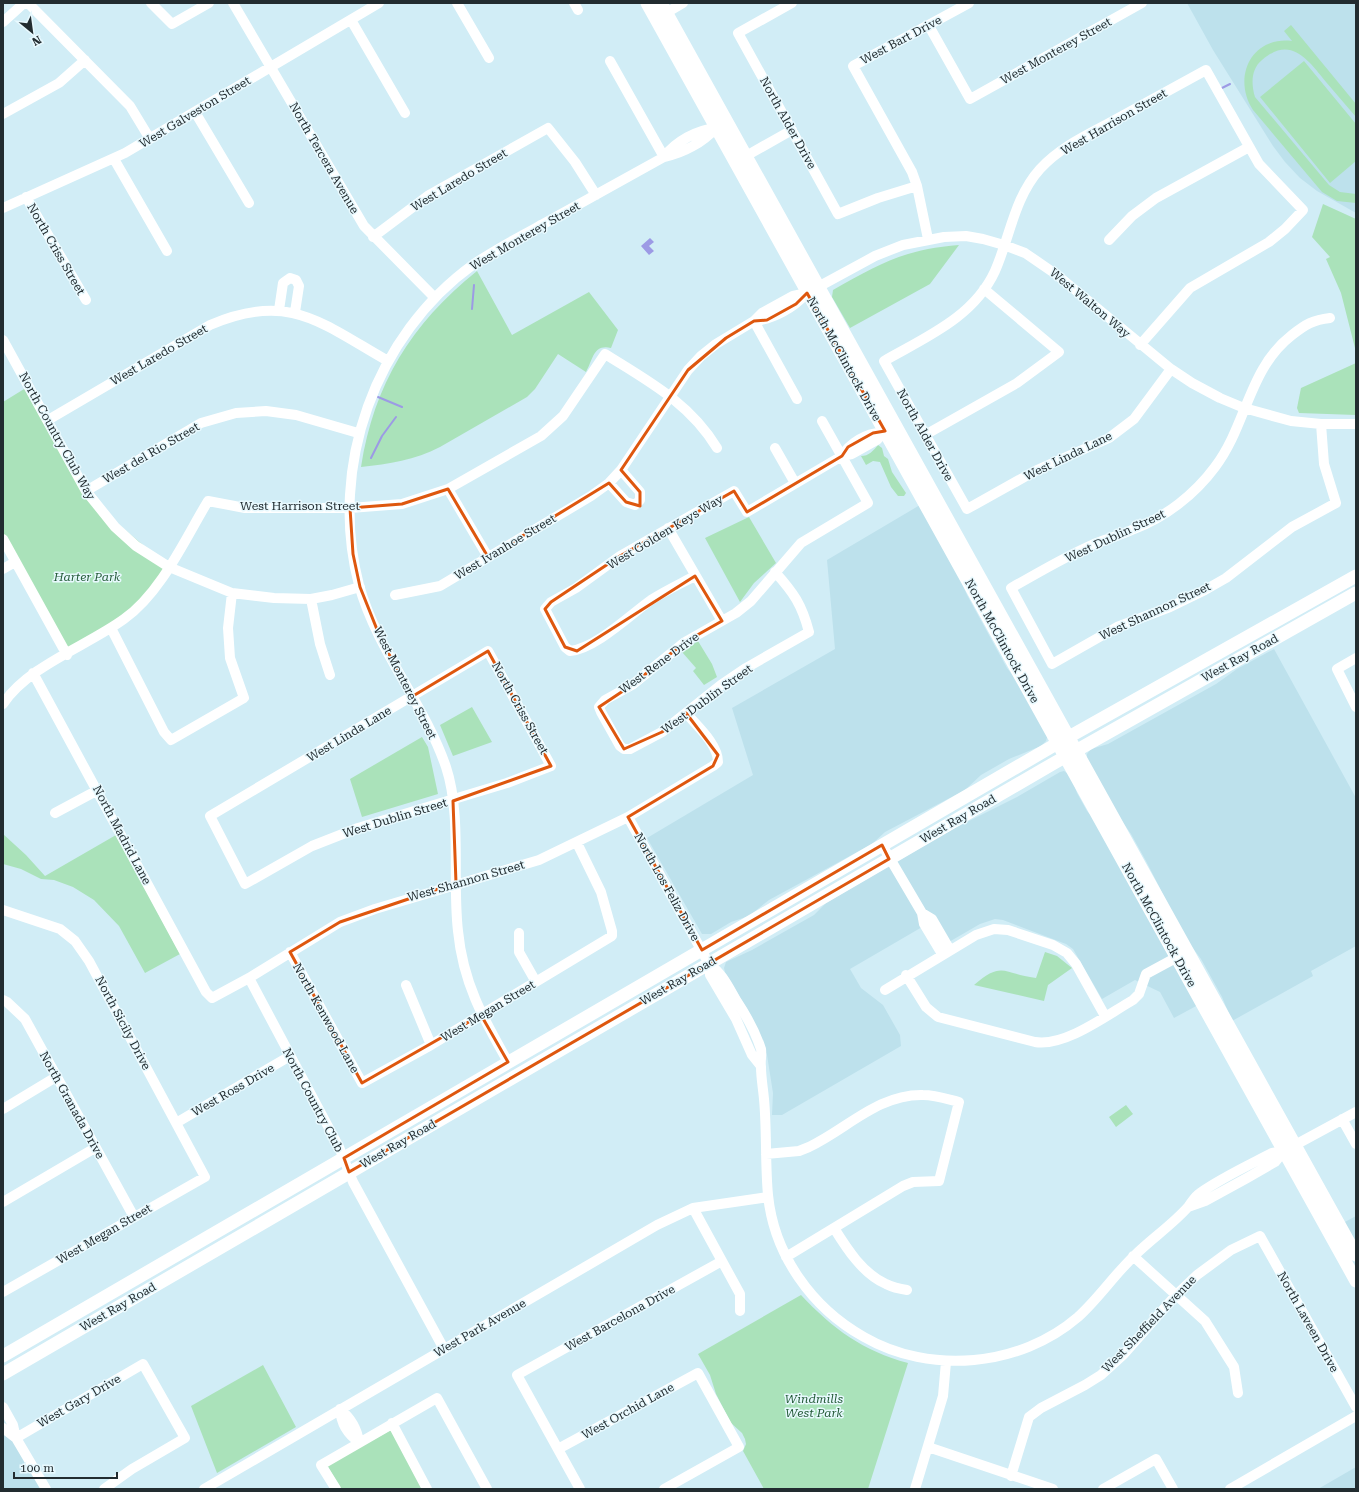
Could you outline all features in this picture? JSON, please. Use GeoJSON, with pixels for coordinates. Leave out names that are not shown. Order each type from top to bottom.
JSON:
{"type":"FeatureCollection","features":[{"type":"Feature","properties":{"kind":"main road","name":"North McClintock Drive"},"geometry":{"type":"LineString","coordinates":[[647,3],[661,11],[746,156],[883,432],[1064,740]]}},
{"type":"Feature","properties":{"kind":"main road","name":"North McClintock Drive"},"geometry":{"type":"LineString","coordinates":[[661,11],[716,128],[813,290],[1064,740],[1289,1148],[1356,1281]]}},
{"type":"Feature","properties":{"kind":"main road","name":"West Ray Road"},"geometry":{"type":"LineString","coordinates":[[3,1374],[349,1172],[706,957],[882,846],[1064,740],[1356,576]]}},
{"type":"Feature","properties":{"kind":"main road","name":"West Ray Road"},"geometry":{"type":"LineString","coordinates":[[3,1356],[508,1062],[890,858],[1071,753],[1356,593]]}},
{"type":"Feature","properties":{"kind":"main road"},"geometry":{"type":"LineString","coordinates":[[1221,669],[1227,657],[1256,640],[1264,627]]}},
{"type":"Feature","properties":{"kind":"main road","name":"North McClintock Drive"},"geometry":{"type":"LineString","coordinates":[[1289,1148],[1356,1255]]}},
{"type":"Feature","properties":{"kind":"street"},"geometry":{"type":"LineString","coordinates":[[3,22],[24,3]]}},
{"type":"Feature","properties":{"kind":"street"},"geometry":{"type":"LineString","coordinates":[[28,3],[130,106],[150,139]]}},
{"type":"Feature","properties":{"kind":"street"},"geometry":{"type":"LineString","coordinates":[[151,3],[172,24],[210,3]]}},
{"type":"Feature","properties":{"kind":"street","name":"North Tercera Avenue"},"geometry":{"type":"LineString","coordinates":[[233,3],[357,215],[374,237],[435,298]]}},
{"type":"Feature","properties":{"kind":"street","name":"West Galveston Street"},"geometry":{"type":"LineString","coordinates":[[3,208],[114,160],[380,3]]}},
{"type":"Feature","properties":{"kind":"street"},"geometry":{"type":"LineString","coordinates":[[458,3],[489,58]]}},
{"type":"Feature","properties":{"kind":"street"},"geometry":{"type":"LineString","coordinates":[[661,11],[683,3]]}},
{"type":"Feature","properties":{"kind":"street","name":"North Alder Drive"},"geometry":{"type":"LineString","coordinates":[[792,3],[738,33],[838,214],[878,198],[917,186]]}},
{"type":"Feature","properties":{"kind":"street","name":"West Bart Drive"},"geometry":{"type":"LineString","coordinates":[[917,186],[906,160],[853,66],[969,3]]}},
{"type":"Feature","properties":{"kind":"street","name":"West Monterey Street"},"geometry":{"type":"LineString","coordinates":[[929,26],[970,99],[1142,3]]}},
{"type":"Feature","properties":{"kind":"street"},"geometry":{"type":"LineString","coordinates":[[351,20],[404,113]]}},
{"type":"Feature","properties":{"kind":"street"},"geometry":{"type":"LineString","coordinates":[[3,114],[59,83],[84,60]]}},
{"type":"Feature","properties":{"kind":"street"},"geometry":{"type":"LineString","coordinates":[[610,61],[664,157]]}},
{"type":"Feature","properties":{"kind":"street","name":"West Harrison Street"},"geometry":{"type":"LineString","coordinates":[[884,361],[954,320],[965,311],[984,289],[995,270],[1023,194],[1030,180],[1051,158],[1074,142],[1206,70],[1249,147]]}},
{"type":"Feature","properties":{"kind":"street"},"geometry":{"type":"LineString","coordinates":[[195,112],[249,203]]}},
{"type":"Feature","properties":{"kind":"street","name":"West Laredo Street"},"geometry":{"type":"LineString","coordinates":[[374,237],[429,195],[548,128],[575,162],[596,195]]}},
{"type":"Feature","properties":{"kind":"street","name":"West Monterey Street"},"geometry":{"type":"LineString","coordinates":[[508,1062],[481,1015],[465,973],[458,930],[453,801],[447,769],[431,729],[382,642],[360,587],[353,554],[350,508],[352,467],[358,433],[371,397],[388,361],[415,321],[435,298],[455,279],[484,258],[596,195],[664,157],[676,155],[701,141],[716,128]]}},
{"type":"Feature","properties":{"kind":"street"},"geometry":{"type":"LineString","coordinates":[[746,156],[792,130]]}},
{"type":"Feature","properties":{"kind":"street"},"geometry":{"type":"LineString","coordinates":[[1109,240],[1132,216],[1156,198],[1249,147],[1267,174],[1303,210],[1285,229],[1269,242],[1190,288],[1140,345]]}},
{"type":"Feature","properties":{"kind":"street"},"geometry":{"type":"LineString","coordinates":[[114,160],[168,251]]}},
{"type":"Feature","properties":{"kind":"street"},"geometry":{"type":"LineString","coordinates":[[917,186],[928,239]]}},
{"type":"Feature","properties":{"kind":"street","name":"North Criss Street"},"geometry":{"type":"LineString","coordinates":[[26,198],[86,300]]}},
{"type":"Feature","properties":{"kind":"street","name":"West Walton Way"},"geometry":{"type":"LineString","coordinates":[[813,290],[887,251],[928,239],[966,236],[1004,244],[1041,263],[1140,345],[1171,369],[1202,389],[1244,408],[1271,417],[1321,424],[1356,424]]}},
{"type":"Feature","properties":{"kind":"street"},"geometry":{"type":"LineString","coordinates":[[279,310],[283,282],[290,278],[296,280],[299,286],[295,312]]}},
{"type":"Feature","properties":{"kind":"street"},"geometry":{"type":"LineString","coordinates":[[925,435],[1017,383],[1059,352],[984,289]]}},
{"type":"Feature","properties":{"kind":"street","name":"West Ivanhoe Street"},"geometry":{"type":"LineString","coordinates":[[395,595],[440,586],[591,496],[609,483],[621,470],[688,370],[701,356],[721,341],[754,321],[767,320],[796,304],[813,290]]}},
{"type":"Feature","properties":{"kind":"street","name":"West Laredo Street"},"geometry":{"type":"LineString","coordinates":[[48,420],[210,325],[231,316],[261,310],[295,312],[316,320],[388,361]]}},
{"type":"Feature","properties":{"kind":"street","name":"West Dublin Street"},"geometry":{"type":"LineString","coordinates":[[1052,664],[1011,588],[1094,545],[1136,529],[1167,512],[1192,493],[1215,467],[1229,445],[1253,385],[1268,359],[1285,340],[1304,326],[1316,320],[1330,318]]}},
{"type":"Feature","properties":{"kind":"street"},"geometry":{"type":"LineString","coordinates":[[754,321],[798,399]]}},
{"type":"Feature","properties":{"kind":"street","name":"North Country Club Way"},"geometry":{"type":"LineString","coordinates":[[3,340],[6,354],[48,420],[86,491],[115,527],[136,546],[169,567],[232,593],[274,598],[311,598],[332,595],[360,587]]}},
{"type":"Feature","properties":{"kind":"street","name":"West Harrison Street"},"geometry":{"type":"LineString","coordinates":[[3,704],[8,696],[33,673],[67,655],[111,628],[143,603],[169,567],[208,501],[245,508],[350,508],[402,504],[448,489],[541,436],[563,416],[605,354],[671,396]]}},
{"type":"Feature","properties":{"kind":"street","name":"North Alder Drive"},"geometry":{"type":"LineString","coordinates":[[884,361],[966,508]]}},
{"type":"Feature","properties":{"kind":"street","name":"West Linda Lane"},"geometry":{"type":"LineString","coordinates":[[966,508],[1037,470],[1110,438],[1134,419],[1171,369]]}},
{"type":"Feature","properties":{"kind":"street"},"geometry":{"type":"LineString","coordinates":[[671,396],[696,418],[717,448]]}},
{"type":"Feature","properties":{"kind":"street","name":"West del Rio Street"},"geometry":{"type":"LineString","coordinates":[[86,491],[201,423],[236,413],[266,411],[296,415],[358,433]]}},
{"type":"Feature","properties":{"kind":"street"},"geometry":{"type":"LineString","coordinates":[[822,421],[842,456]]}},
{"type":"Feature","properties":{"kind":"street","name":"West Shannon Street"},"geometry":{"type":"LineString","coordinates":[[1052,664],[1117,627],[1170,607],[1205,590],[1231,574],[1292,527],[1336,503],[1324,464],[1321,424]]}},
{"type":"Feature","properties":{"kind":"street","name":"West Golden Keys Way"},"geometry":{"type":"LineString","coordinates":[[695,576],[651,600],[609,632],[577,651],[570,651],[565,647],[545,609],[550,602],[576,588],[620,556],[734,491],[747,512],[842,456],[852,454],[877,440],[883,432]]}},
{"type":"Feature","properties":{"kind":"street"},"geometry":{"type":"LineString","coordinates":[[775,448],[795,483]]}},
{"type":"Feature","properties":{"kind":"street","name":"West Rene Drive"},"geometry":{"type":"LineString","coordinates":[[624,749],[620,746],[599,707],[605,700],[632,685],[685,642],[736,613],[751,601],[801,543],[868,503],[842,456]]}},
{"type":"Feature","properties":{"kind":"street"},"geometry":{"type":"LineString","coordinates":[[609,483],[626,502],[634,505],[640,500],[640,492],[621,470]]}},
{"type":"Feature","properties":{"kind":"street"},"geometry":{"type":"LineString","coordinates":[[448,489],[488,557]]}},
{"type":"Feature","properties":{"kind":"street"},"geometry":{"type":"LineString","coordinates":[[668,528],[722,621]]}},
{"type":"Feature","properties":{"kind":"street"},"geometry":{"type":"LineString","coordinates":[[3,539],[67,655]]}},
{"type":"Feature","properties":{"kind":"street"},"geometry":{"type":"LineString","coordinates":[[3,569],[15,562]]}},
{"type":"Feature","properties":{"kind":"street","name":"West Dublin Street"},"geometry":{"type":"LineString","coordinates":[[624,749],[630,749],[662,732],[721,685],[746,668],[809,632],[793,592],[775,572]]}},
{"type":"Feature","properties":{"kind":"street"},"geometry":{"type":"LineString","coordinates":[[111,628],[164,732],[171,740],[244,698],[230,658],[228,628],[232,593]]}},
{"type":"Feature","properties":{"kind":"street"},"geometry":{"type":"LineString","coordinates":[[311,598],[320,644],[330,675]]}},
{"type":"Feature","properties":{"kind":"street","name":"North Criss Street"},"geometry":{"type":"LineString","coordinates":[[488,651],[551,766]]}},
{"type":"Feature","properties":{"kind":"street","name":"West Linda Lane"},"geometry":{"type":"LineString","coordinates":[[245,884],[210,816],[488,651]]}},
{"type":"Feature","properties":{"kind":"street"},"geometry":{"type":"LineString","coordinates":[[1356,658],[1337,669],[1356,707]]}},
{"type":"Feature","properties":{"kind":"street","name":"North Madrid Lane"},"geometry":{"type":"LineString","coordinates":[[33,673],[98,790],[206,992],[212,998]]}},
{"type":"Feature","properties":{"kind":"street","name":"West Shannon Street"},"geometry":{"type":"LineString","coordinates":[[212,998],[249,978],[340,922],[456,883],[539,860],[577,843],[628,817],[713,766],[718,762],[718,755],[711,743],[686,713]]}},
{"type":"Feature","properties":{"kind":"street","name":"West Dublin Street"},"geometry":{"type":"LineString","coordinates":[[245,884],[312,846],[358,828],[507,784],[551,766]]}},
{"type":"Feature","properties":{"kind":"street"},"geometry":{"type":"LineString","coordinates":[[54,813],[98,790]]}},
{"type":"Feature","properties":{"kind":"street","name":"North Los Feliz Drive"},"geometry":{"type":"LineString","coordinates":[[628,817],[706,957],[710,975],[743,1032],[752,1055],[760,1065],[766,1115],[766,1154]]}},
{"type":"Feature","properties":{"kind":"street","name":"West Megan Street"},"geometry":{"type":"LineString","coordinates":[[362,1083],[607,941],[612,936],[602,892],[577,843]]}},
{"type":"Feature","properties":{"kind":"street"},"geometry":{"type":"LineString","coordinates":[[882,846],[922,912],[932,919],[946,952]]}},
{"type":"Feature","properties":{"kind":"street","name":"North Sicily Drive"},"geometry":{"type":"LineString","coordinates":[[3,910],[60,929],[75,942],[89,961],[204,1177]]}},
{"type":"Feature","properties":{"kind":"street"},"geometry":{"type":"LineString","coordinates":[[885,990],[906,975],[981,932],[999,929],[1014,931],[1053,946],[1066,953],[1076,964],[1104,1016]]}},
{"type":"Feature","properties":{"kind":"street"},"geometry":{"type":"LineString","coordinates":[[519,933],[519,952],[536,982]]}},
{"type":"Feature","properties":{"kind":"street","name":"North Kenwood Lane"},"geometry":{"type":"LineString","coordinates":[[290,952],[362,1083]]}},
{"type":"Feature","properties":{"kind":"street"},"geometry":{"type":"LineString","coordinates":[[906,975],[926,1006],[938,1017],[1035,1042],[1051,1043],[1060,1041],[1133,1000],[1140,994],[1146,974],[1182,955]]}},
{"type":"Feature","properties":{"kind":"street","name":"North Country Club"},"geometry":{"type":"LineString","coordinates":[[249,978],[339,1146],[349,1172],[444,1349]]}},
{"type":"Feature","properties":{"kind":"street"},"geometry":{"type":"LineString","coordinates":[[406,985],[431,1044]]}},
{"type":"Feature","properties":{"kind":"street","name":"North Granada Drive"},"geometry":{"type":"LineString","coordinates":[[3,1000],[25,1019],[134,1217]]}},
{"type":"Feature","properties":{"kind":"street","name":"West Ross Drive"},"geometry":{"type":"LineString","coordinates":[[176,1123],[290,1056]]}},
{"type":"Feature","properties":{"kind":"street"},"geometry":{"type":"LineString","coordinates":[[3,1108],[56,1077]]}},
{"type":"Feature","properties":{"kind":"street"},"geometry":{"type":"LineString","coordinates":[[786,1257],[902,1186],[913,1182],[939,1181],[959,1102],[926,1095],[895,1098],[873,1108],[809,1147],[799,1150],[766,1154],[768,1197],[775,1229],[786,1257],[810,1292],[830,1313],[847,1327],[866,1338],[910,1356],[946,1362],[974,1360],[1005,1355],[1039,1342],[1057,1332],[1090,1306],[1134,1256],[1188,1207],[1198,1194],[1272,1153],[1289,1148],[1356,1112]]}},
{"type":"Feature","properties":{"kind":"street"},"geometry":{"type":"LineString","coordinates":[[1342,1119],[1356,1144]]}},
{"type":"Feature","properties":{"kind":"street"},"geometry":{"type":"LineString","coordinates":[[3,1202],[95,1148]]}},
{"type":"Feature","properties":{"kind":"street","name":"West Megan Street"},"geometry":{"type":"LineString","coordinates":[[3,1292],[204,1177]]}},
{"type":"Feature","properties":{"kind":"street","name":"West Park Avenue"},"geometry":{"type":"LineString","coordinates":[[204,1489],[657,1225],[693,1208],[768,1197]]}},
{"type":"Feature","properties":{"kind":"street"},"geometry":{"type":"LineString","coordinates":[[693,1208],[740,1294],[740,1311]]}},
{"type":"Feature","properties":{"kind":"street"},"geometry":{"type":"LineString","coordinates":[[834,1228],[852,1255],[870,1273],[886,1284],[907,1290]]}},
{"type":"Feature","properties":{"kind":"street","name":"West Sheffield Avenue"},"geometry":{"type":"LineString","coordinates":[[1012,1476],[1029,1417],[1041,1408],[1101,1375],[1124,1354],[1176,1295],[1207,1267],[1231,1250],[1260,1236]]}},
{"type":"Feature","properties":{"kind":"street","name":"North Laveen Drive"},"geometry":{"type":"LineString","coordinates":[[1260,1236],[1356,1407]]}},
{"type":"Feature","properties":{"kind":"street"},"geometry":{"type":"LineString","coordinates":[[1134,1256],[1205,1321],[1234,1367],[1238,1393]]}},
{"type":"Feature","properties":{"kind":"street","name":"West Barcelona Drive"},"geometry":{"type":"LineString","coordinates":[[558,1449],[518,1375],[722,1262]]}},
{"type":"Feature","properties":{"kind":"street"},"geometry":{"type":"LineString","coordinates":[[915,1489],[942,1396],[946,1362]]}},
{"type":"Feature","properties":{"kind":"street","name":"West Gary Drive"},"geometry":{"type":"LineString","coordinates":[[16,1438],[143,1364],[185,1438],[132,1469],[104,1489]]}},
{"type":"Feature","properties":{"kind":"street","name":"West Orchid Lane"},"geometry":{"type":"LineString","coordinates":[[558,1449],[698,1373],[739,1447],[664,1489]]}},
{"type":"Feature","properties":{"kind":"street"},"geometry":{"type":"LineString","coordinates":[[336,1489],[321,1465],[437,1398],[488,1489]]}},
{"type":"Feature","properties":{"kind":"street"},"geometry":{"type":"LineString","coordinates":[[3,1407],[13,1424],[16,1438],[46,1489]]}},
{"type":"Feature","properties":{"kind":"street"},"geometry":{"type":"LineString","coordinates":[[340,1409],[349,1417],[358,1432],[359,1442]]}},
{"type":"Feature","properties":{"kind":"street"},"geometry":{"type":"LineString","coordinates":[[1230,1489],[1356,1416]]}},
{"type":"Feature","properties":{"kind":"street"},"geometry":{"type":"LineString","coordinates":[[392,1423],[427,1489]]}},
{"type":"Feature","properties":{"kind":"street"},"geometry":{"type":"LineString","coordinates":[[3,1428],[16,1438]]}},
{"type":"Feature","properties":{"kind":"street"},"geometry":{"type":"LineString","coordinates":[[928,1447],[1012,1476],[1040,1483],[1053,1489]]}},
{"type":"Feature","properties":{"kind":"street"},"geometry":{"type":"LineString","coordinates":[[558,1449],[580,1489]]}},
{"type":"Feature","properties":{"kind":"street"},"geometry":{"type":"LineString","coordinates":[[1103,1489],[1156,1459],[1173,1489]]}},
{"type":"Feature","properties":{"kind":"highlighted area"},"geometry":{"type":"Polygon","coordinates":[[[807,293],[885,431],[873,433],[848,447],[842,456],[747,512],[734,491],[620,556],[551,602],[545,609],[565,647],[577,651],[695,576],[722,621],[685,642],[632,685],[599,707],[624,749],[662,732],[686,713],[718,755],[713,766],[628,817],[702,950],[882,845],[889,859],[349,1172],[344,1158],[508,1062],[481,1015],[362,1083],[290,952],[340,922],[456,883],[453,801],[551,766],[488,651],[413,696],[382,642],[360,587],[353,554],[350,508],[402,504],[448,489],[488,557],[609,483],[626,502],[640,506],[640,492],[621,470],[688,370],[726,338],[754,321],[767,320],[796,304],[807,293]]]}},
{"type":"Feature","properties":{"kind":"shaded area"},"geometry":{"type":"Polygon","coordinates":[[[1187,3],[1356,3],[1356,213],[1317,191],[1300,178],[1285,162],[1273,146],[1213,50],[1187,3]]]}},
{"type":"Feature","properties":{"kind":"shaded area"},"geometry":{"type":"Polygon","coordinates":[[[650,238],[654,242],[649,246],[654,251],[649,255],[641,246],[650,238]]]}},
{"type":"Feature","properties":{"kind":"shaded area"},"geometry":{"type":"Polygon","coordinates":[[[920,505],[954,565],[967,595],[1007,668],[1021,686],[1048,734],[1046,741],[1041,746],[1009,759],[981,775],[965,790],[885,832],[872,844],[769,900],[749,916],[731,922],[711,934],[702,934],[647,838],[753,775],[732,708],[835,649],[827,560],[920,505]]]}},
{"type":"Feature","properties":{"kind":"shaded area"},"geometry":{"type":"Polygon","coordinates":[[[1274,649],[1356,798],[1356,946],[1311,971],[1313,976],[1232,1021],[1222,997],[1201,959],[1186,939],[1131,834],[1114,810],[1087,759],[1087,754],[1091,749],[1108,744],[1216,684],[1237,669],[1274,649]]]}},
{"type":"Feature","properties":{"kind":"shaded area"},"geometry":{"type":"Polygon","coordinates":[[[1064,771],[1071,776],[1077,793],[1087,811],[1096,821],[1198,1005],[1174,1018],[1160,992],[1135,980],[1102,999],[1073,949],[1066,944],[1003,920],[995,919],[980,924],[942,946],[929,923],[850,969],[861,988],[883,1005],[900,1035],[901,1046],[782,1115],[772,1115],[773,1093],[767,1055],[749,1012],[725,972],[724,968],[726,962],[752,950],[814,915],[826,903],[953,829],[1017,797],[1064,771]]]}},
{"type":"Feature","properties":{"kind":"shaded area"},"geometry":{"type":"Polygon","coordinates":[[[1356,1216],[1356,1246],[1343,1223],[1356,1216]]]}},
{"type":"Feature","properties":{"kind":"shaded area"},"geometry":{"type":"Polygon","coordinates":[[[3,1428],[46,1489],[3,1489],[3,1428]]]}},
{"type":"Feature","properties":{"kind":"shaded area"},"geometry":{"type":"Polygon","coordinates":[[[1356,1467],[1356,1489],[1318,1489],[1356,1467]]]}},
{"type":"Feature","properties":{"kind":"green space"},"geometry":{"type":"Polygon","coordinates":[[[1291,25],[1356,104],[1356,117],[1312,66],[1298,53],[1290,50],[1282,50],[1272,53],[1258,64],[1253,77],[1255,97],[1329,185],[1340,192],[1356,194],[1356,203],[1337,201],[1322,192],[1253,110],[1247,98],[1244,85],[1245,73],[1249,62],[1256,52],[1266,45],[1278,41],[1292,41],[1284,31],[1291,25]]]}},
{"type":"Feature","properties":{"kind":"green space"},"geometry":{"type":"Polygon","coordinates":[[[1304,61],[1356,124],[1356,161],[1330,183],[1260,97],[1304,61]]]}},
{"type":"Feature","properties":{"kind":"green space"},"geometry":{"type":"Polygon","coordinates":[[[1323,204],[1356,219],[1356,352],[1341,293],[1326,259],[1330,257],[1312,237],[1323,204]]]}},
{"type":"Feature","properties":{"kind":"green space"},"geometry":{"type":"Polygon","coordinates":[[[959,245],[930,284],[850,328],[832,297],[833,290],[893,259],[923,250],[959,245]]]}},
{"type":"Feature","properties":{"kind":"green space"},"geometry":{"type":"Polygon","coordinates":[[[477,271],[512,335],[589,292],[618,330],[611,348],[600,348],[594,354],[586,372],[558,354],[535,389],[527,397],[440,447],[402,461],[361,467],[367,437],[375,409],[386,382],[399,358],[415,334],[433,312],[477,271]]]}},
{"type":"Feature","properties":{"kind":"green space"},"geometry":{"type":"Polygon","coordinates":[[[1356,363],[1356,415],[1299,413],[1297,408],[1301,388],[1356,363]]]}},
{"type":"Feature","properties":{"kind":"green space","name":"Harter Park"},"geometry":{"type":"Polygon","coordinates":[[[29,386],[97,506],[169,567],[143,603],[67,655],[3,539],[3,402],[29,386]]]}},
{"type":"Feature","properties":{"kind":"green space"},"geometry":{"type":"Polygon","coordinates":[[[878,445],[882,448],[884,456],[888,459],[892,472],[906,493],[904,496],[898,496],[891,487],[880,462],[873,461],[866,465],[861,456],[869,454],[878,445]]]}},
{"type":"Feature","properties":{"kind":"green space"},"geometry":{"type":"Polygon","coordinates":[[[749,517],[776,563],[754,583],[740,602],[705,538],[749,517]]]}},
{"type":"Feature","properties":{"kind":"green space"},"geometry":{"type":"Polygon","coordinates":[[[698,641],[712,664],[717,677],[704,685],[693,671],[696,668],[682,652],[698,641]]]}},
{"type":"Feature","properties":{"kind":"green space"},"geometry":{"type":"Polygon","coordinates":[[[472,707],[492,742],[453,756],[440,725],[472,707]]]}},
{"type":"Feature","properties":{"kind":"green space"},"geometry":{"type":"Polygon","coordinates":[[[422,737],[428,747],[438,794],[362,817],[350,779],[422,737]]]}},
{"type":"Feature","properties":{"kind":"green space"},"geometry":{"type":"Polygon","coordinates":[[[3,834],[26,855],[45,876],[116,835],[180,954],[145,973],[119,926],[94,900],[73,887],[54,880],[41,879],[21,869],[3,864],[3,834]]]}},
{"type":"Feature","properties":{"kind":"green space"},"geometry":{"type":"Polygon","coordinates":[[[1045,952],[1057,956],[1072,968],[1048,985],[1044,1001],[974,985],[984,977],[998,971],[1036,978],[1045,952]]]}},
{"type":"Feature","properties":{"kind":"green space"},"geometry":{"type":"Polygon","coordinates":[[[1126,1105],[1133,1114],[1116,1127],[1109,1117],[1126,1105]]]}},
{"type":"Feature","properties":{"kind":"green space","name":"Windmills West Park"},"geometry":{"type":"Polygon","coordinates":[[[801,1295],[825,1318],[850,1337],[877,1352],[908,1363],[868,1489],[764,1489],[743,1451],[746,1444],[745,1439],[742,1433],[731,1423],[716,1394],[710,1375],[698,1354],[801,1295]]]}},
{"type":"Feature","properties":{"kind":"green space"},"geometry":{"type":"Polygon","coordinates":[[[263,1365],[296,1427],[217,1473],[191,1406],[263,1365]]]}},
{"type":"Feature","properties":{"kind":"green space"},"geometry":{"type":"Polygon","coordinates":[[[391,1430],[422,1489],[341,1489],[327,1465],[391,1430]]]}},
{"type":"Feature","properties":{"kind":"waterway"},"geometry":{"type":"LineString","coordinates":[[1222,88],[1230,84]]}},
{"type":"Feature","properties":{"kind":"waterway"},"geometry":{"type":"LineString","coordinates":[[472,309],[474,285]]}},
{"type":"Feature","properties":{"kind":"waterway"},"geometry":{"type":"LineString","coordinates":[[378,397],[402,407]]}},
{"type":"Feature","properties":{"kind":"waterway"},"geometry":{"type":"LineString","coordinates":[[371,458],[382,436],[396,417]]}}]}
